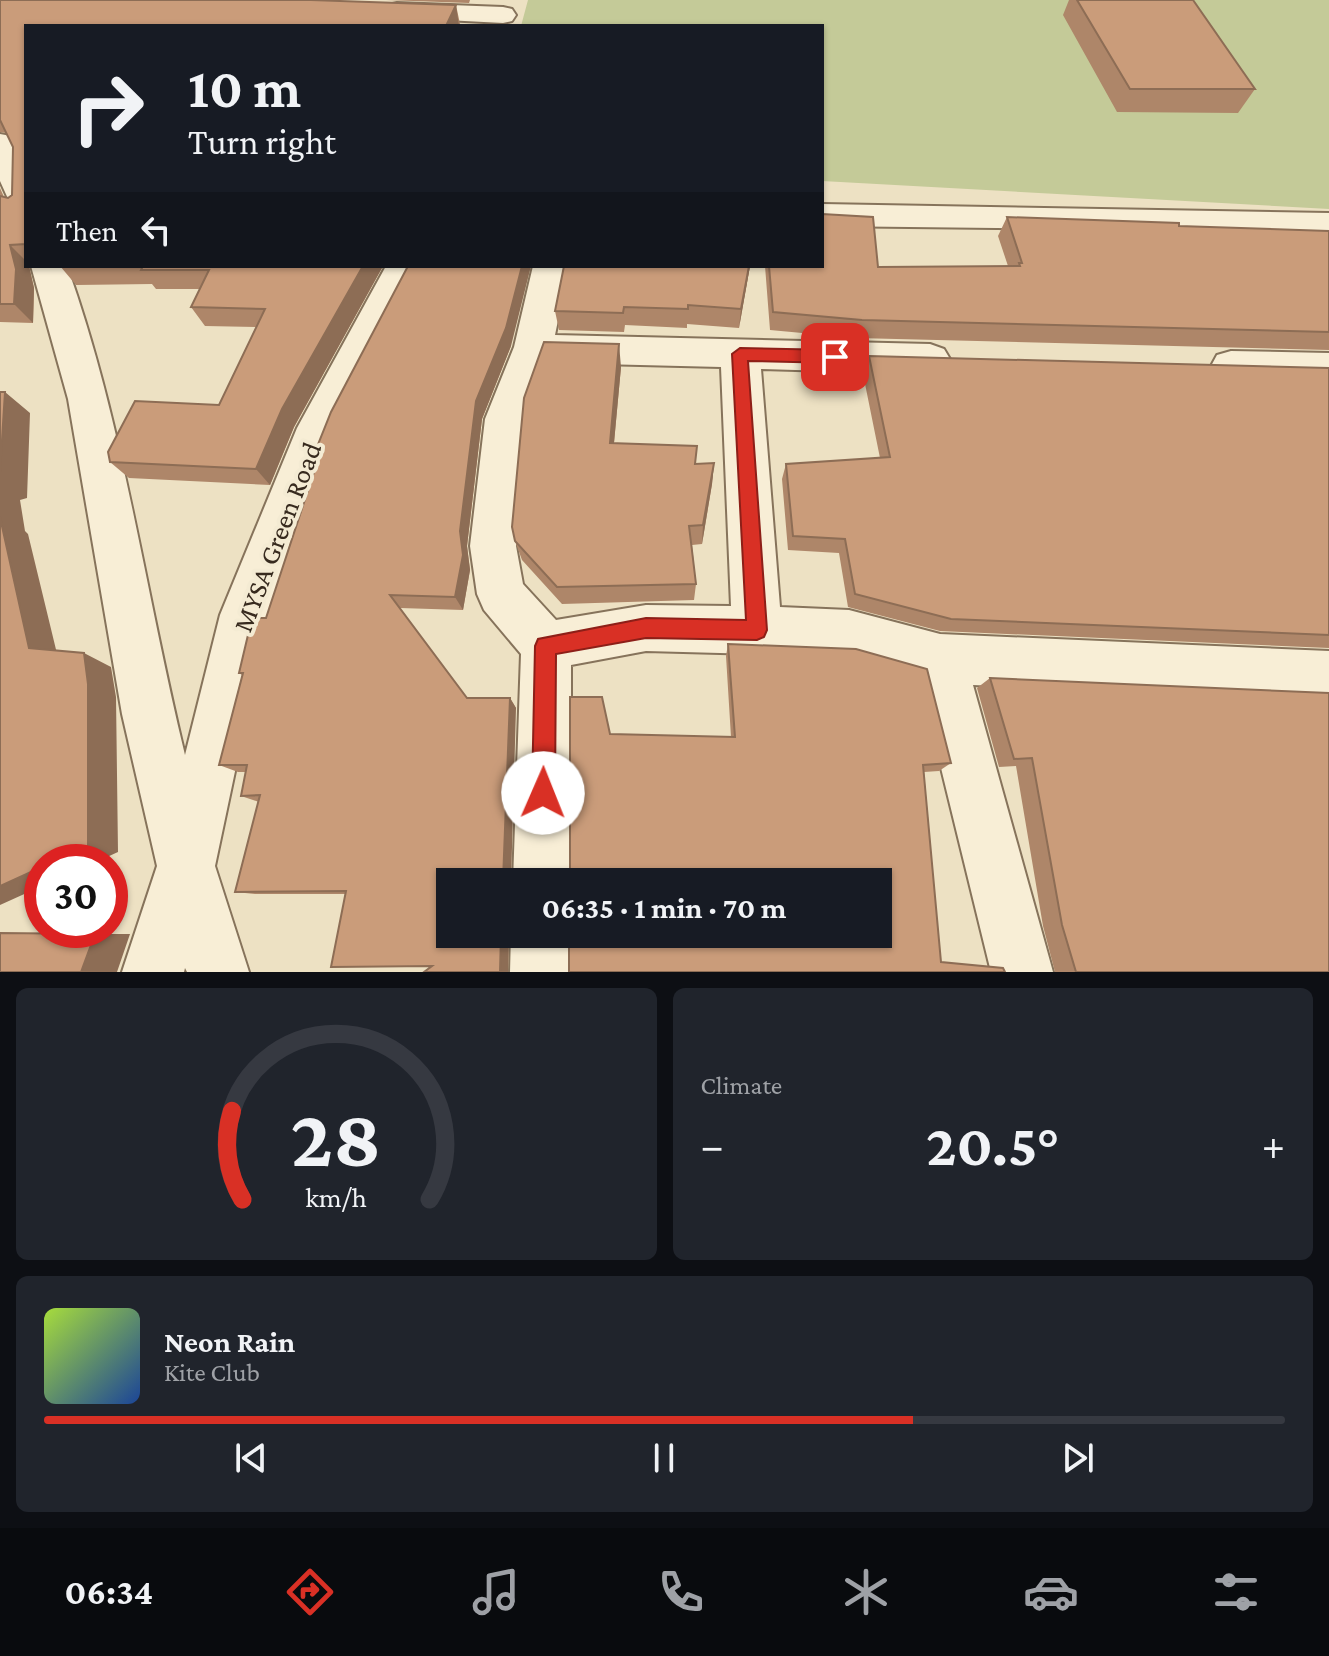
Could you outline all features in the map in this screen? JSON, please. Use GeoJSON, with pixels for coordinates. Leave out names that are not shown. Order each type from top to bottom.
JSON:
{"type":"FeatureCollection","features":[{"type":"Feature","properties":{"kind":"street"},"geometry":{"type":"LineString","coordinates":[[364,10],[503,14]]}},
{"type":"Feature","properties":{"kind":"street"},"geometry":{"type":"LineString","coordinates":[[0,143],[17,189]]}},
{"type":"Feature","properties":{"kind":"street"},"geometry":{"type":"LineString","coordinates":[[824,215],[1329,224]]}},
{"type":"Feature","properties":{"kind":"street"},"geometry":{"type":"LineString","coordinates":[[50,268],[80,364],[100,449],[132,630],[185,871],[218,972]]}},
{"type":"Feature","properties":{"kind":"street","name":"MYSA Green Road"},"geometry":{"type":"LineString","coordinates":[[153,972],[185,871],[244,615],[318,428],[403,268]]}},
{"type":"Feature","properties":{"kind":"street"},"geometry":{"type":"LineString","coordinates":[[542,868],[546,646],[501,594],[493,546],[506,419],[533,347],[551,268]]}},
{"type":"Feature","properties":{"kind":"street"},"geometry":{"type":"LineString","coordinates":[[533,347],[962,360]]}},
{"type":"Feature","properties":{"kind":"street"},"geometry":{"type":"LineString","coordinates":[[740,354],[757,630]]}},
{"type":"Feature","properties":{"kind":"street"},"geometry":{"type":"LineString","coordinates":[[1201,365],[1329,368]]}},
{"type":"Feature","properties":{"kind":"street"},"geometry":{"type":"LineString","coordinates":[[546,646],[646,628],[757,630],[849,634],[940,659],[1329,676]]}},
{"type":"Feature","properties":{"kind":"street"},"geometry":{"type":"LineString","coordinates":[[940,659],[1022,972]]}},
{"type":"Feature","properties":{"kind":"street"},"geometry":{"type":"LineString","coordinates":[[541,948],[541,972]]}},
{"type":"Feature","properties":{"kind":"green space"},"geometry":{"type":"Polygon","coordinates":[[[528,0],[1329,0],[1329,209],[824,181],[824,24],[522,24],[528,0]]]}},
{"type":"Feature","properties":{"kind":"building"},"geometry":{"type":"Polygon","coordinates":[[[0,0],[311,0],[456,5],[447,24],[24,24],[24,244],[10,245],[16,269],[14,304],[0,304],[0,196],[8,198],[12,195],[13,147],[0,120],[0,0]]]}},
{"type":"Feature","properties":{"kind":"building"},"geometry":{"type":"Polygon","coordinates":[[[1077,0],[1193,0],[1255,89],[1130,89],[1077,0]]]}},
{"type":"Feature","properties":{"kind":"building"},"geometry":{"type":"Polygon","coordinates":[[[824,214],[873,217],[878,267],[1020,266],[1019,263],[1022,263],[1007,217],[1329,231],[1329,332],[862,320],[773,312],[769,268],[824,268],[824,214]]]}},
{"type":"Feature","properties":{"kind":"building"},"geometry":{"type":"Polygon","coordinates":[[[362,268],[282,409],[256,469],[110,462],[108,452],[135,401],[219,405],[265,309],[191,307],[209,270],[141,270],[362,268]]]}},
{"type":"Feature","properties":{"kind":"building"},"geometry":{"type":"Polygon","coordinates":[[[407,268],[521,268],[506,328],[476,401],[460,531],[463,555],[455,597],[390,595],[467,698],[510,698],[503,868],[436,868],[436,948],[501,948],[500,972],[424,972],[432,966],[331,967],[346,891],[235,892],[260,795],[241,796],[247,765],[219,765],[243,673],[239,673],[252,618],[266,618],[314,472],[307,472],[331,412],[407,268]]]}},
{"type":"Feature","properties":{"kind":"building"},"geometry":{"type":"Polygon","coordinates":[[[564,268],[749,268],[741,309],[688,305],[688,309],[624,307],[623,313],[555,311],[564,268]]]}},
{"type":"Feature","properties":{"kind":"building"},"geometry":{"type":"Polygon","coordinates":[[[544,342],[619,344],[610,443],[697,446],[695,464],[714,463],[703,525],[689,526],[696,584],[557,587],[515,541],[512,527],[524,398],[544,342]]]}},
{"type":"Feature","properties":{"kind":"building"},"geometry":{"type":"Polygon","coordinates":[[[869,356],[1329,368],[1329,635],[951,619],[855,594],[845,539],[793,536],[786,464],[890,457],[869,356]]]}},
{"type":"Feature","properties":{"kind":"building"},"geometry":{"type":"Polygon","coordinates":[[[0,392],[5,392],[0,472],[0,392]]]}},
{"type":"Feature","properties":{"kind":"building"},"geometry":{"type":"Polygon","coordinates":[[[0,517],[29,648],[84,653],[88,684],[88,844],[24,844],[24,875],[0,886],[0,517]]]}},
{"type":"Feature","properties":{"kind":"building"},"geometry":{"type":"Polygon","coordinates":[[[728,644],[856,649],[927,669],[951,763],[923,765],[941,962],[1003,968],[1005,972],[569,972],[569,948],[892,948],[892,868],[570,868],[570,697],[602,697],[610,734],[735,737],[728,644]]]}},
{"type":"Feature","properties":{"kind":"building"},"geometry":{"type":"Polygon","coordinates":[[[990,678],[1329,693],[1329,972],[1076,972],[1062,925],[1032,758],[1014,759],[990,678]]]}},
{"type":"Feature","properties":{"kind":"building"},"geometry":{"type":"Polygon","coordinates":[[[0,933],[24,933],[24,948],[90,948],[81,972],[0,972],[0,933]]]}},
{"type":"Feature","properties":{"kind":"route"},"geometry":{"type":"LineString","coordinates":[[543,793],[546,646],[646,628],[757,630],[740,354],[835,357]]}}]}
